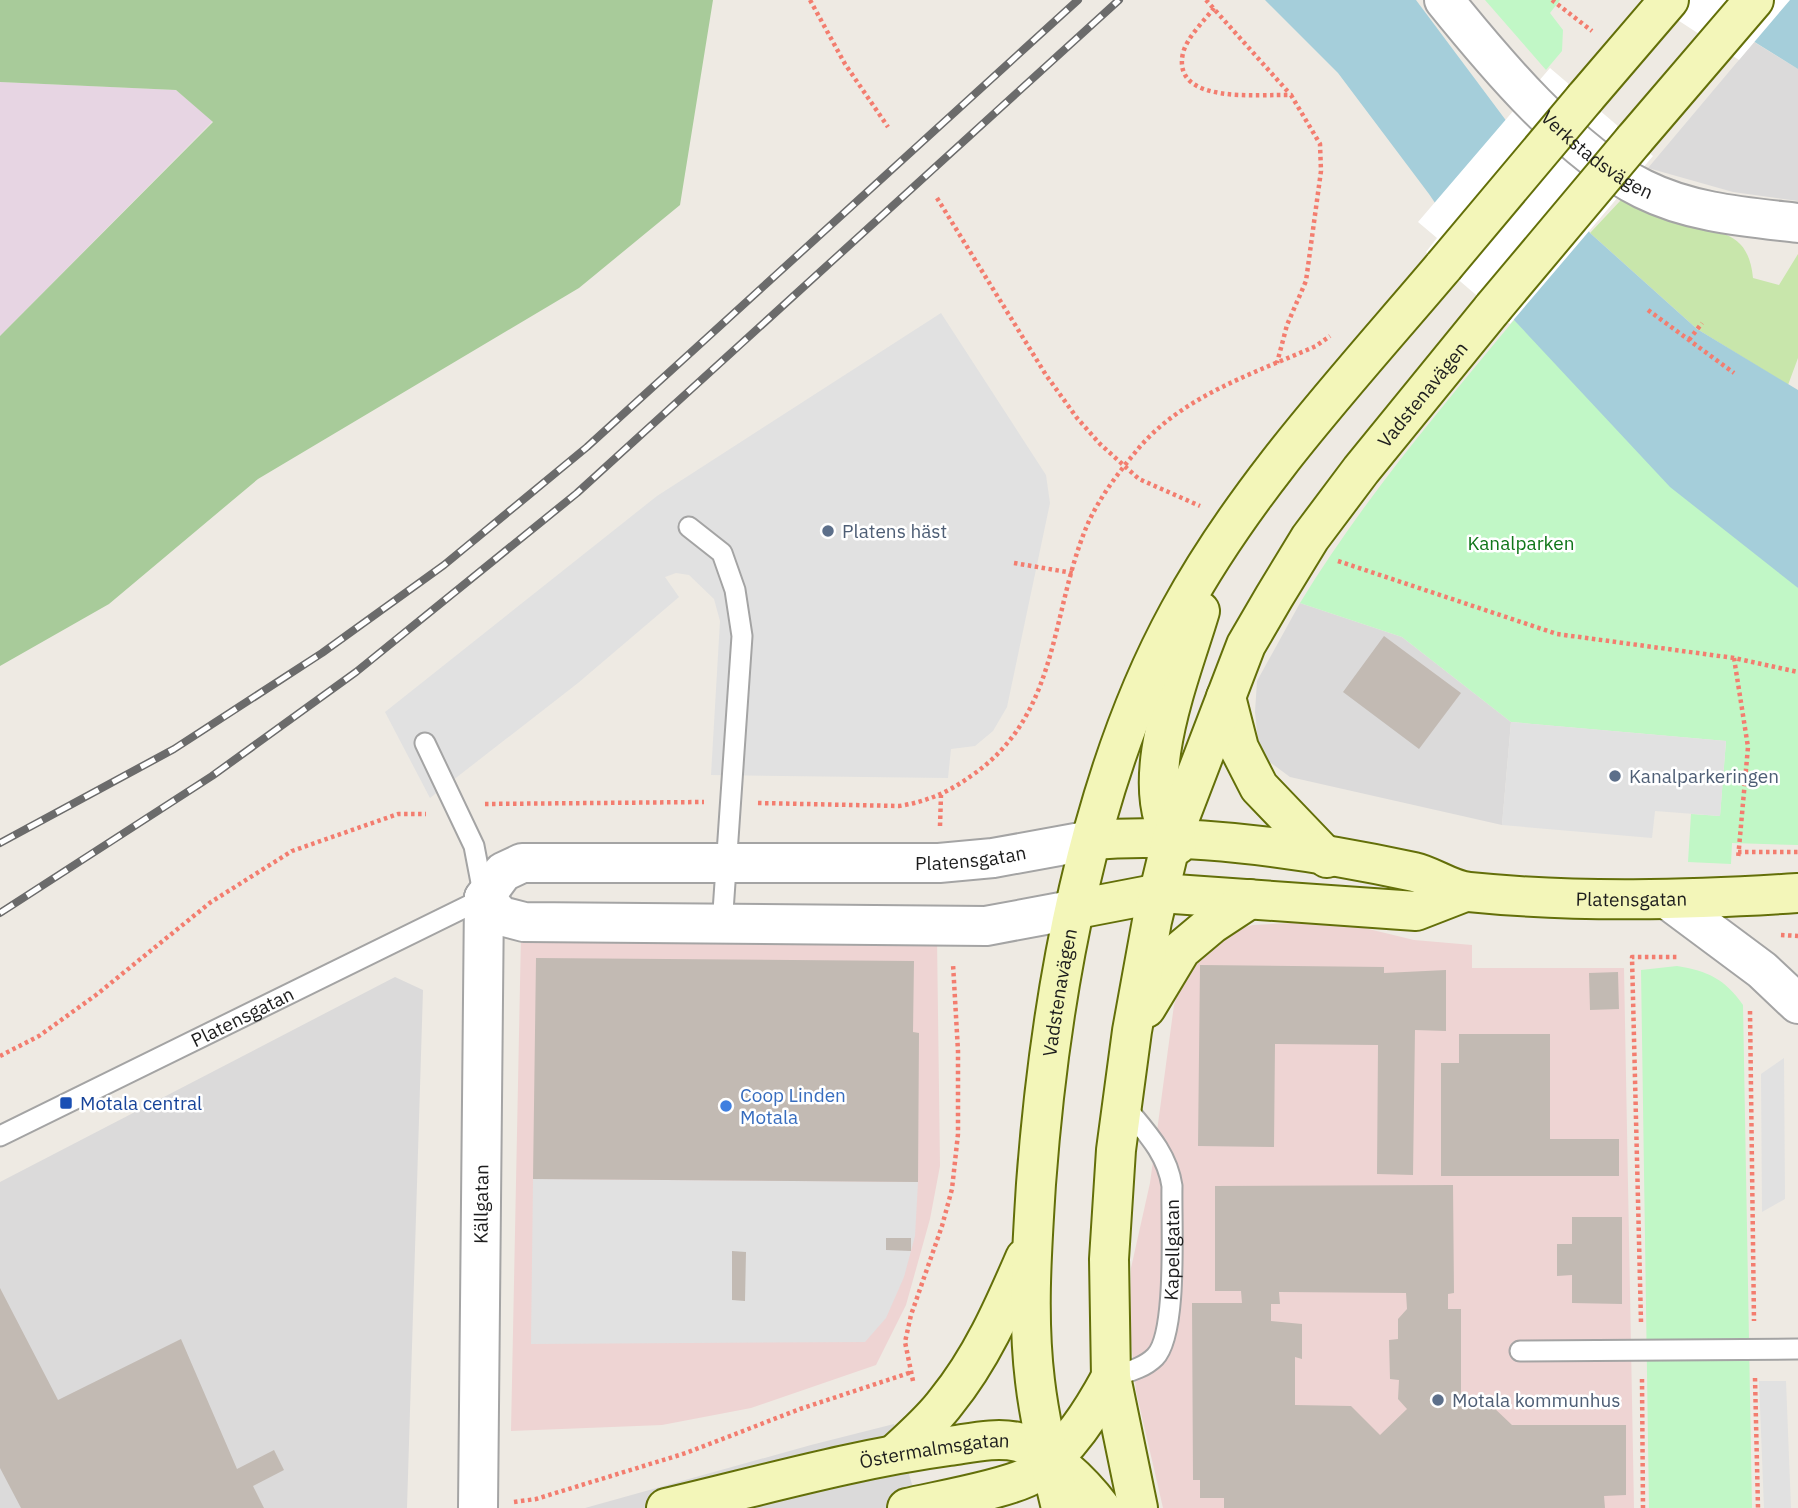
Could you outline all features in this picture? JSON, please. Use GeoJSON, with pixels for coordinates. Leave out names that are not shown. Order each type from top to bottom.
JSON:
{"type":"FeatureCollection","features":[{"type":"Feature","properties":{"kind":"main road","name":"Vadstenavägen"},"geometry":{"type":"LineString","coordinates":[[1061,1508],[1035,1379],[1031,1312],[1032,1241],[1041,1120],[1077,909],[1092,840],[1109,776],[1138,700],[1179,612],[1215,555],[1309,427],[1669,0]]}},
{"type":"Feature","properties":{"kind":"main road","name":"Vadstenavägen"},"geometry":{"type":"LineString","coordinates":[[1138,1508],[1111,1377],[1109,1259],[1132,1031],[1172,838],[1246,645],[1310,538],[1493,308],[1754,0]]}},
{"type":"Feature","properties":{"kind":"main road","name":"Vadstenavägen"},"geometry":{"type":"LineString","coordinates":[[1215,555],[1161,749],[1157,789],[1161,815],[1172,838],[1234,897]]}},
{"type":"Feature","properties":{"kind":"main road"},"geometry":{"type":"LineString","coordinates":[[1226,697],[1239,748],[1259,787],[1327,858]]}},
{"type":"Feature","properties":{"kind":"main road","name":"Platensgatan"},"geometry":{"type":"LineString","coordinates":[[1092,840],[1172,838],[1327,858],[1417,873],[1465,892],[1668,900],[1798,893]]}},
{"type":"Feature","properties":{"kind":"main road","name":"Platensgatan"},"geometry":{"type":"LineString","coordinates":[[1077,909],[1160,893],[1416,911],[1465,892]]}},
{"type":"Feature","properties":{"kind":"main road"},"geometry":{"type":"LineString","coordinates":[[1132,1031],[1181,950],[1212,924],[1234,897]]}},
{"type":"Feature","properties":{"kind":"main road"},"geometry":{"type":"LineString","coordinates":[[896,1453],[944,1405],[964,1380],[1003,1310],[1032,1241]]}},
{"type":"Feature","properties":{"kind":"main road","name":"Vadstenavägen"},"geometry":{"type":"LineString","coordinates":[[1050,1459],[1074,1436],[1093,1410],[1111,1377]]}},
{"type":"Feature","properties":{"kind":"main road","name":"Östermalmsgatan"},"geometry":{"type":"LineString","coordinates":[[666,1508],[896,1453],[995,1440],[1018,1442],[1050,1459],[1035,1473],[1016,1482],[906,1508]]}},
{"type":"Feature","properties":{"kind":"main road"},"geometry":{"type":"LineString","coordinates":[[1050,1459],[1075,1479],[1101,1508]]}},
{"type":"Feature","properties":{"kind":"street","name":"Verkstadsvägen"},"geometry":{"type":"LineString","coordinates":[[1444,0],[1554,123],[1611,170],[1643,189],[1689,206],[1713,212],[1798,223]]}},
{"type":"Feature","properties":{"kind":"street","name":"Platensgatan"},"geometry":{"type":"LineString","coordinates":[[1077,909],[986,926],[722,926],[524,922],[501,916],[484,898],[503,872],[522,863],[939,863],[993,858],[1092,840]]}},
{"type":"Feature","properties":{"kind":"street","name":"Källgatan"},"geometry":{"type":"LineString","coordinates":[[478,1507],[484,898]]}},
{"type":"Feature","properties":{"kind":"street"},"geometry":{"type":"LineString","coordinates":[[1668,900],[1762,970],[1798,1003]]}},
{"type":"Feature","properties":{"kind":"lane"},"geometry":{"type":"LineString","coordinates":[[689,527],[722,552],[735,590],[742,636],[722,926]]}},
{"type":"Feature","properties":{"kind":"lane"},"geometry":{"type":"LineString","coordinates":[[425,743],[474,846],[484,898]]}},
{"type":"Feature","properties":{"kind":"lane","name":"Platensgatan"},"geometry":{"type":"LineString","coordinates":[[0,1136],[484,898]]}},
{"type":"Feature","properties":{"kind":"lane","name":"Kapellgatan"},"geometry":{"type":"LineString","coordinates":[[1111,1377],[1140,1367],[1156,1356],[1166,1338],[1170,1314],[1172,1186],[1169,1165],[1123,1104]]}},
{"type":"Feature","properties":{"kind":"lane"},"geometry":{"type":"LineString","coordinates":[[1520,1351],[1798,1349]]}},
{"type":"Feature","properties":{"kind":"path"},"geometry":{"type":"LineString","coordinates":[[810,0],[845,64],[888,127]]}},
{"type":"Feature","properties":{"kind":"path"},"geometry":{"type":"LineString","coordinates":[[1206,0],[1291,95],[1320,144],[1321,171],[1306,281],[1287,326],[1277,363]]}},
{"type":"Feature","properties":{"kind":"path"},"geometry":{"type":"LineString","coordinates":[[1552,0],[1595,34]]}},
{"type":"Feature","properties":{"kind":"path"},"geometry":{"type":"LineString","coordinates":[[1214,8],[1183,52],[1183,73],[1193,86],[1223,93],[1291,95]]}},
{"type":"Feature","properties":{"kind":"path"},"geometry":{"type":"LineString","coordinates":[[937,198],[1046,375],[1077,418],[1124,467],[1159,490],[1210,510]]}},
{"type":"Feature","properties":{"kind":"path"},"geometry":{"type":"LineString","coordinates":[[1648,310],[1734,373]]}},
{"type":"Feature","properties":{"kind":"path"},"geometry":{"type":"LineString","coordinates":[[1689,340],[1702,323]]}},
{"type":"Feature","properties":{"kind":"path"},"geometry":{"type":"LineString","coordinates":[[0,1056],[39,1036],[96,995],[211,902],[292,851],[398,814],[419,813],[439,817],[498,803],[729,802],[899,806],[941,795],[990,763],[1012,738],[1033,706],[1049,664],[1086,527],[1124,467],[1151,434],[1215,391],[1315,346],[1335,333]]}},
{"type":"Feature","properties":{"kind":"path"},"geometry":{"type":"LineString","coordinates":[[1334,559],[1557,634],[1734,658],[1798,673]]}},
{"type":"Feature","properties":{"kind":"path"},"geometry":{"type":"LineString","coordinates":[[1013,563],[1073,573]]}},
{"type":"Feature","properties":{"kind":"path"},"geometry":{"type":"LineString","coordinates":[[1734,658],[1748,747],[1738,852],[1798,852]]}},
{"type":"Feature","properties":{"kind":"path"},"geometry":{"type":"LineString","coordinates":[[939,863],[941,795]]}},
{"type":"Feature","properties":{"kind":"path"},"geometry":{"type":"LineString","coordinates":[[914,1383],[905,1342],[911,1315],[952,1189],[958,1134],[955,969],[942,944],[940,925]]}},
{"type":"Feature","properties":{"kind":"path"},"geometry":{"type":"LineString","coordinates":[[1643,1508],[1632,957],[1690,957]]}},
{"type":"Feature","properties":{"kind":"path"},"geometry":{"type":"LineString","coordinates":[[1750,1008],[1758,1508]]}},
{"type":"Feature","properties":{"kind":"path"},"geometry":{"type":"LineString","coordinates":[[478,1507],[536,1499],[686,1453],[800,1409],[912,1372]]}},
{"type":"Feature","properties":{"kind":"shaded area"},"geometry":{"type":"Polygon","coordinates":[[[1754,42],[1798,69],[1798,201],[1733,192],[1648,168],[1754,42]]]}},
{"type":"Feature","properties":{"kind":"shaded area"},"geometry":{"type":"Polygon","coordinates":[[[0,82],[176,90],[213,121],[0,336],[0,82]]]}},
{"type":"Feature","properties":{"kind":"shaded area","name":"Platens häst"},"geometry":{"type":"Polygon","coordinates":[[[941,313],[1046,475],[1050,503],[1007,707],[993,731],[975,746],[951,749],[948,778],[711,775],[720,621],[714,599],[689,575],[676,573],[665,577],[679,597],[578,683],[430,798],[385,712],[657,496],[941,313]]]}},
{"type":"Feature","properties":{"kind":"shaded area"},"geometry":{"type":"Polygon","coordinates":[[[1300,603],[1402,637],[1511,722],[1502,825],[1290,777],[1267,760],[1258,741],[1255,712],[1257,681],[1300,603]]]}},
{"type":"Feature","properties":{"kind":"shaded area","name":"Kanalparkeringen"},"geometry":{"type":"Polygon","coordinates":[[[1511,722],[1726,741],[1720,816],[1655,811],[1652,838],[1502,825],[1511,722]]]}},
{"type":"Feature","properties":{"kind":"shaded area"},"geometry":{"type":"Polygon","coordinates":[[[1253,925],[1352,925],[1414,940],[1472,945],[1472,968],[1624,968],[1634,1508],[1163,1508],[1136,1391],[1130,1330],[1131,1268],[1150,1183],[1174,1005],[1183,979],[1202,949],[1223,933],[1253,925]]]}},
{"type":"Feature","properties":{"kind":"shaded area"},"geometry":{"type":"Polygon","coordinates":[[[521,935],[937,937],[940,1166],[930,1219],[906,1305],[876,1365],[751,1408],[662,1425],[511,1431],[521,935]]]}},
{"type":"Feature","properties":{"kind":"shaded area"},"geometry":{"type":"Polygon","coordinates":[[[395,977],[423,990],[407,1508],[0,1508],[0,1182],[395,977]]]}},
{"type":"Feature","properties":{"kind":"shaded area"},"geometry":{"type":"Polygon","coordinates":[[[1784,1058],[1785,1199],[1762,1212],[1761,1074],[1784,1058]]]}},
{"type":"Feature","properties":{"kind":"shaded area"},"geometry":{"type":"Polygon","coordinates":[[[533,1179],[918,1182],[915,1236],[904,1277],[886,1318],[865,1342],[531,1344],[533,1179]]]}},
{"type":"Feature","properties":{"kind":"shaded area"},"geometry":{"type":"Polygon","coordinates":[[[1759,1381],[1786,1381],[1791,1508],[1764,1508],[1759,1381]]]}},
{"type":"Feature","properties":{"kind":"shaded area"},"geometry":{"type":"Polygon","coordinates":[[[894,1424],[919,1508],[585,1508],[811,1445],[894,1424]]]}},
{"type":"Feature","properties":{"kind":"green space"},"geometry":{"type":"Polygon","coordinates":[[[0,0],[713,0],[680,205],[579,288],[258,479],[109,604],[0,666],[0,336],[213,122],[176,90],[0,82],[0,0]]]}},
{"type":"Feature","properties":{"kind":"green space"},"geometry":{"type":"Polygon","coordinates":[[[1485,0],[1560,0],[1550,13],[1563,30],[1562,51],[1546,70],[1485,0]]]}},
{"type":"Feature","properties":{"kind":"green space"},"geometry":{"type":"Polygon","coordinates":[[[1621,200],[1670,221],[1728,236],[1745,250],[1753,278],[1779,285],[1798,254],[1798,358],[1788,385],[1697,329],[1590,233],[1621,200]]]}},
{"type":"Feature","properties":{"kind":"green space","name":"Kanalparken"},"geometry":{"type":"Polygon","coordinates":[[[1514,320],[1798,588],[1798,845],[1732,843],[1731,864],[1688,862],[1691,814],[1720,816],[1726,741],[1511,722],[1402,637],[1300,603],[1375,493],[1514,320]]]}},
{"type":"Feature","properties":{"kind":"green space"},"geometry":{"type":"Polygon","coordinates":[[[1677,966],[1715,978],[1743,1005],[1752,1508],[1649,1508],[1641,970],[1677,966]]]}},
{"type":"Feature","properties":{"kind":"water"},"geometry":{"type":"Polygon","coordinates":[[[1265,0],[1416,0],[1590,233],[1697,329],[1798,390],[1798,588],[1670,487],[1514,320],[1429,194],[1338,73],[1265,0]]]}},
{"type":"Feature","properties":{"kind":"water"},"geometry":{"type":"Polygon","coordinates":[[[1687,0],[1798,0],[1798,69],[1687,0]]]}},
{"type":"Feature","properties":{"kind":"pier"},"geometry":{"type":"Polygon","coordinates":[[[1647,0],[1790,0],[1739,60],[1647,0]]]}},
{"type":"Feature","properties":{"kind":"pier"},"geometry":{"type":"Polygon","coordinates":[[[1550,68],[1653,156],[1510,324],[1426,252],[1437,238],[1418,222],[1550,68]]]}},
{"type":"Feature","properties":{"kind":"building"},"geometry":{"type":"Polygon","coordinates":[[[1384,636],[1461,693],[1419,749],[1343,692],[1384,636]]]}},
{"type":"Feature","properties":{"kind":"building","name":"Coop Linden Motala"},"geometry":{"type":"Polygon","coordinates":[[[536,958],[914,961],[913,1032],[919,1033],[918,1182],[533,1179],[536,958]]]}},
{"type":"Feature","properties":{"kind":"building"},"geometry":{"type":"Polygon","coordinates":[[[1200,965],[1384,967],[1384,973],[1446,970],[1446,1031],[1415,1030],[1413,1175],[1377,1174],[1378,1045],[1275,1044],[1274,1147],[1198,1146],[1200,965]]]}},
{"type":"Feature","properties":{"kind":"building"},"geometry":{"type":"Polygon","coordinates":[[[1618,972],[1619,1009],[1590,1010],[1589,973],[1618,972]]]}},
{"type":"Feature","properties":{"kind":"building"},"geometry":{"type":"Polygon","coordinates":[[[1459,1034],[1550,1034],[1550,1139],[1619,1139],[1619,1176],[1441,1176],[1441,1063],[1459,1063],[1459,1034]]]}},
{"type":"Feature","properties":{"kind":"building"},"geometry":{"type":"Polygon","coordinates":[[[1453,1185],[1454,1293],[1448,1294],[1448,1309],[1461,1309],[1461,1406],[1492,1406],[1512,1425],[1626,1425],[1626,1495],[1604,1496],[1605,1508],[1224,1508],[1224,1498],[1200,1498],[1200,1480],[1193,1480],[1192,1303],[1242,1303],[1241,1291],[1215,1291],[1215,1186],[1453,1185]],[[1279,1292],[1280,1304],[1271,1304],[1271,1321],[1302,1324],[1302,1359],[1295,1357],[1295,1405],[1351,1406],[1380,1435],[1407,1409],[1398,1399],[1399,1380],[1390,1379],[1389,1340],[1398,1339],[1398,1319],[1407,1309],[1406,1293],[1279,1292]]]}},
{"type":"Feature","properties":{"kind":"building"},"geometry":{"type":"Polygon","coordinates":[[[1572,1217],[1622,1217],[1622,1304],[1572,1303],[1572,1275],[1557,1276],[1557,1244],[1572,1244],[1572,1217]]]}},
{"type":"Feature","properties":{"kind":"building"},"geometry":{"type":"Polygon","coordinates":[[[886,1238],[911,1238],[911,1251],[886,1250],[886,1238]]]}},
{"type":"Feature","properties":{"kind":"building"},"geometry":{"type":"Polygon","coordinates":[[[732,1251],[746,1252],[745,1301],[732,1300],[732,1251]]]}},
{"type":"Feature","properties":{"kind":"building"},"geometry":{"type":"Polygon","coordinates":[[[0,1288],[58,1400],[181,1339],[237,1469],[274,1450],[284,1470],[253,1486],[264,1508],[21,1508],[0,1468],[0,1288]]]}},
{"type":"Feature","properties":{"kind":"railway"},"geometry":{"type":"LineString","coordinates":[[0,843],[174,749],[322,653],[444,565],[587,447],[1078,0]]}},
{"type":"Feature","properties":{"kind":"railway"},"geometry":{"type":"LineString","coordinates":[[0,913],[212,776],[356,672],[577,493],[1119,0]]}},
{"type":"Feature","properties":{"kind":"place","name":"Platens häst"},"geometry":{"type":"Point","coordinates":[828,531]}},
{"type":"Feature","properties":{"kind":"place","name":"Kanalparkeringen"},"geometry":{"type":"Point","coordinates":[1615,776]}},
{"type":"Feature","properties":{"kind":"place","name":"Motala central"},"geometry":{"type":"Point","coordinates":[66,1103]}},
{"type":"Feature","properties":{"kind":"place","name":"Coop Linden Motala"},"geometry":{"type":"Point","coordinates":[726,1106]}},
{"type":"Feature","properties":{"kind":"place","name":"Motala kommunhus"},"geometry":{"type":"Point","coordinates":[1438,1400]}}]}
